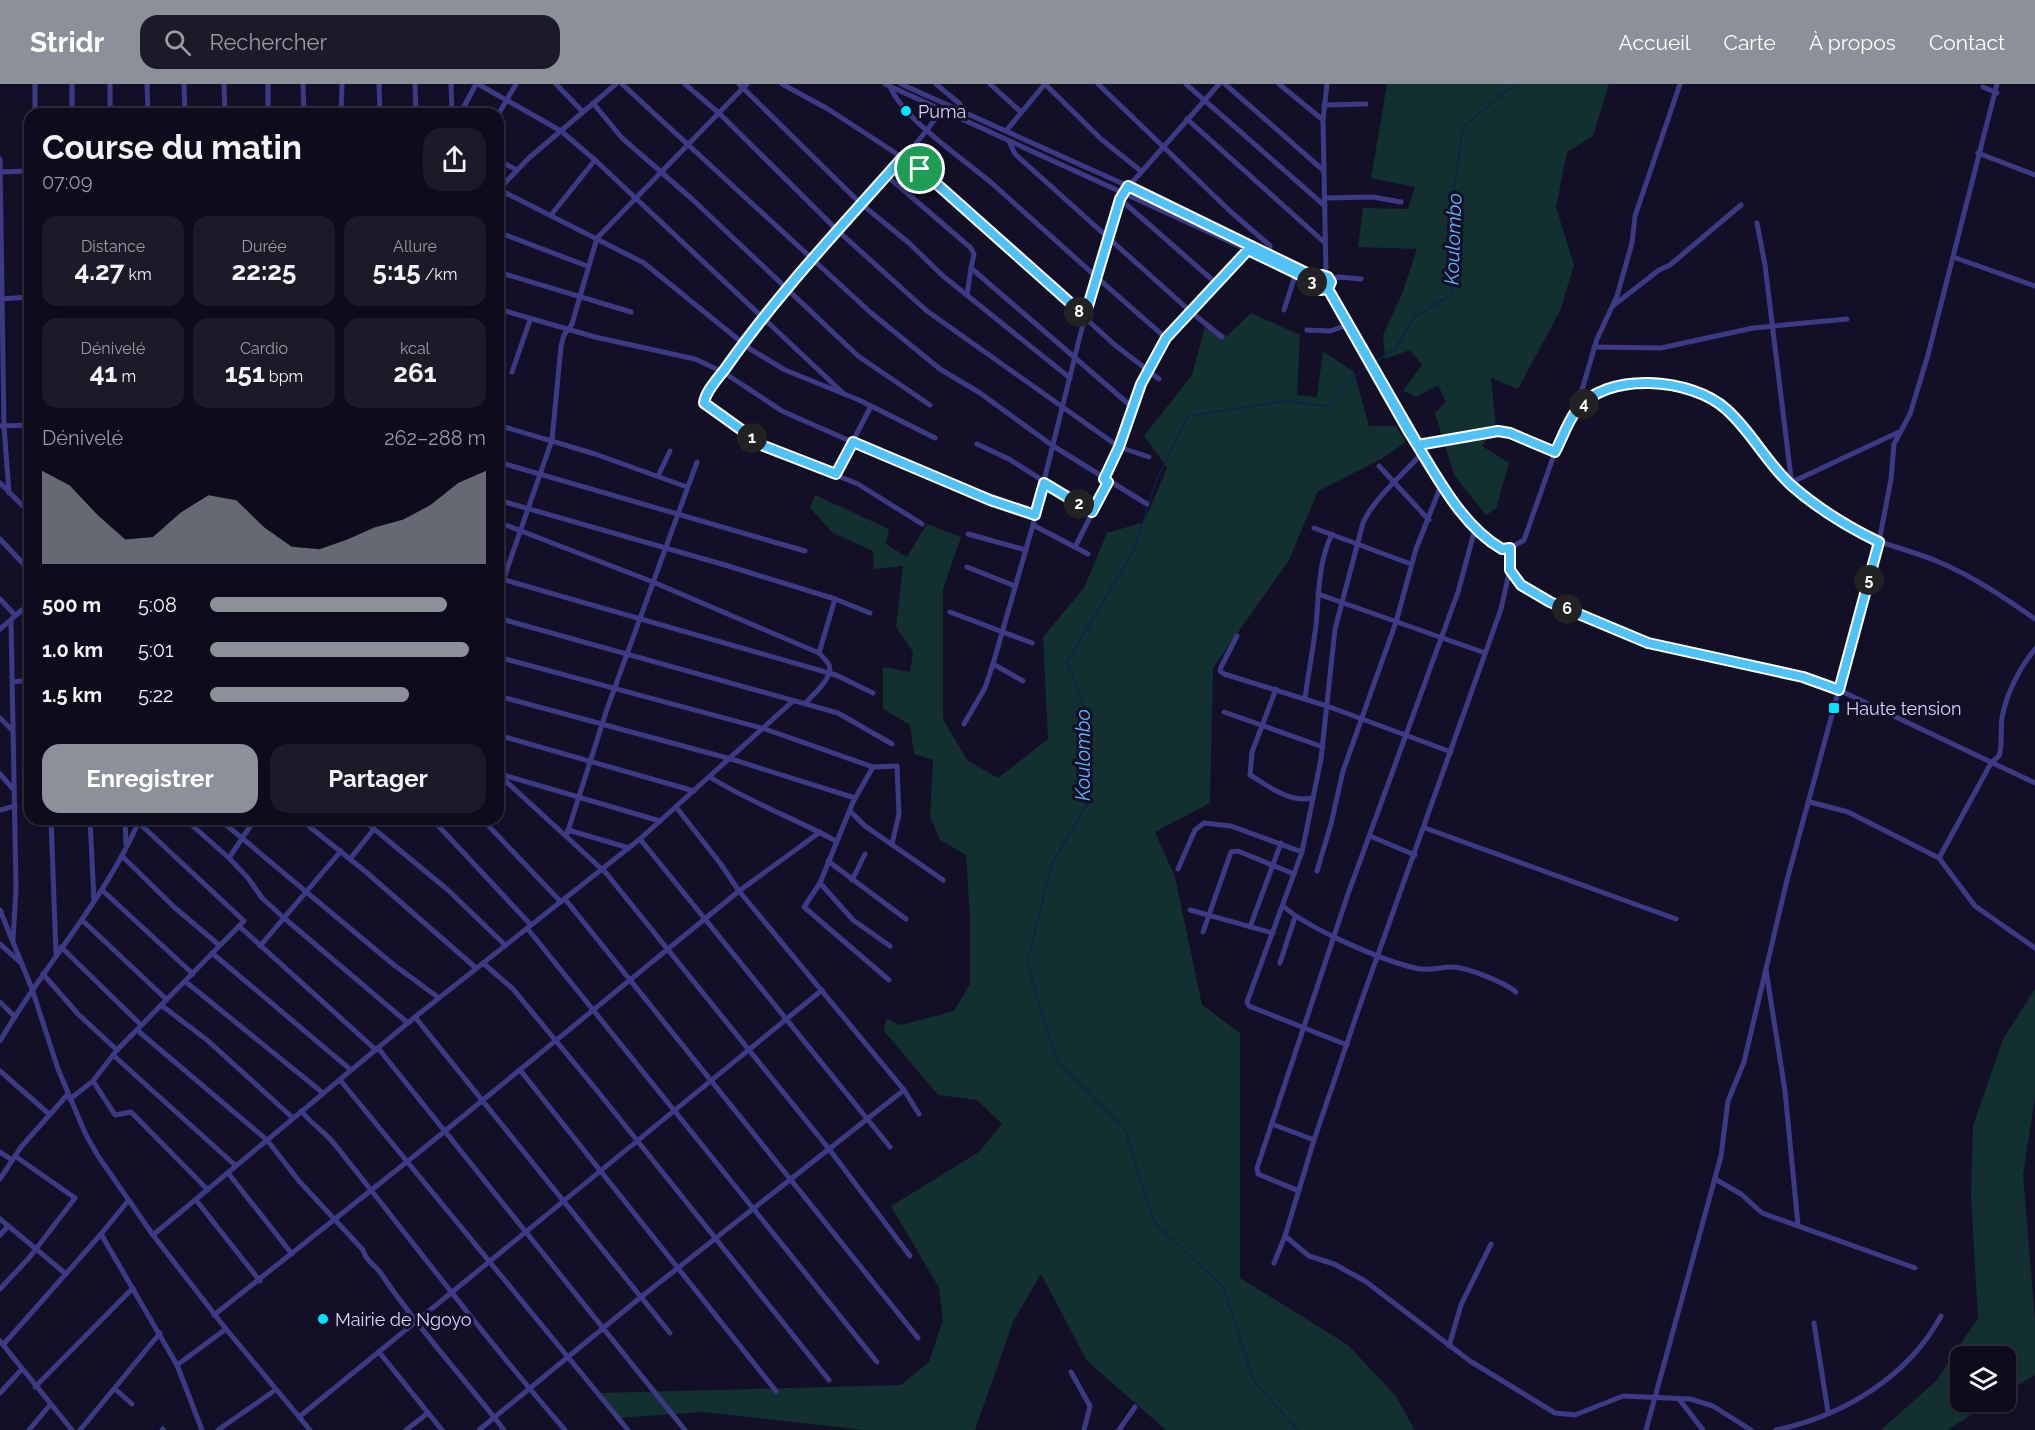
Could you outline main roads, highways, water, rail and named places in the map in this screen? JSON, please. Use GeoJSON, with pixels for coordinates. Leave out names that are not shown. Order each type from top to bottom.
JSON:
{"type":"FeatureCollection","features":[{"type":"Feature","properties":{"kind":"waterway","name":"Koulombo"},"geometry":{"type":"LineString","coordinates":[[1149,502],[1157,479],[1188,416],[1285,401],[1326,406],[1361,371],[1395,349],[1414,317],[1453,294],[1452,203],[1463,127],[1515,84]]}},
{"type":"Feature","properties":{"kind":"waterway","name":"Koulombo"},"geometry":{"type":"LineString","coordinates":[[1148,506],[1134,550],[1067,662],[1083,703],[1087,804],[1051,866],[1027,963],[1056,1059],[1125,1130],[1154,1222],[1223,1287],[1254,1382],[1298,1430]]}},
{"type":"Feature","properties":{"kind":"place","name":"Puma"},"geometry":{"type":"Point","coordinates":[906,111]}},
{"type":"Feature","properties":{"kind":"place","name":"Haute tension"},"geometry":{"type":"Point","coordinates":[1834,708]}},
{"type":"Feature","properties":{"kind":"place","name":"Mairie de Ngoyo"},"geometry":{"type":"Point","coordinates":[323,1319]}}]}
